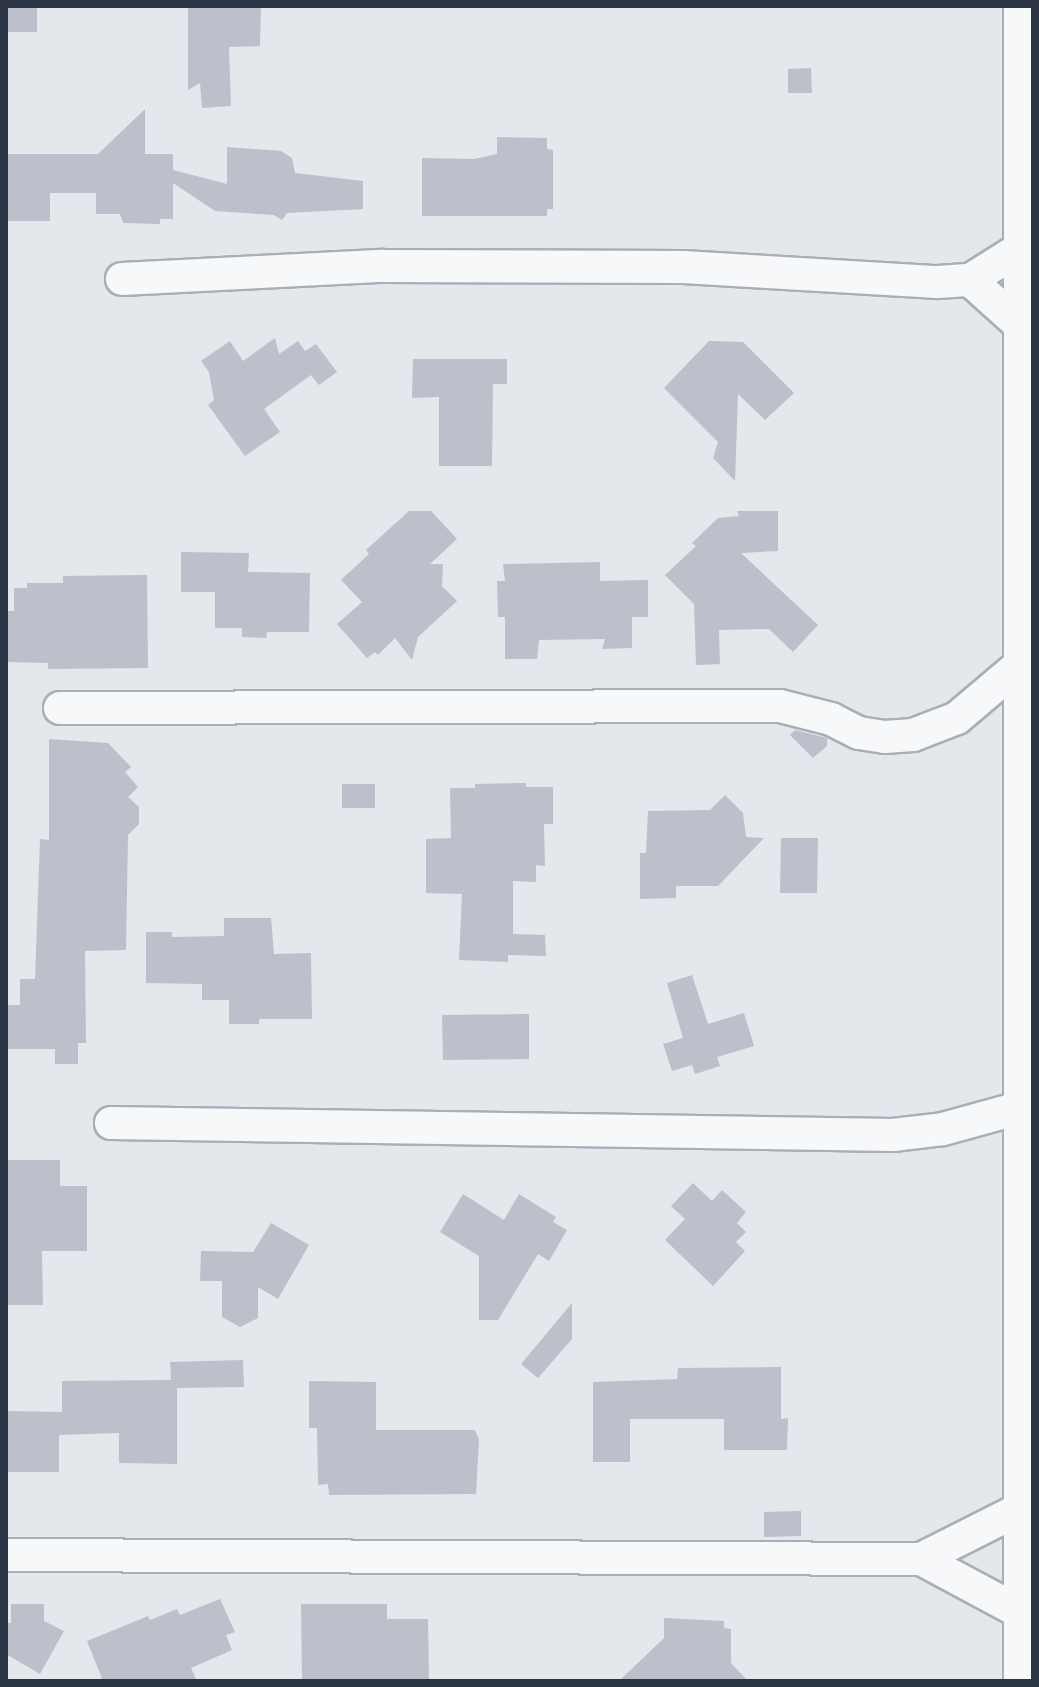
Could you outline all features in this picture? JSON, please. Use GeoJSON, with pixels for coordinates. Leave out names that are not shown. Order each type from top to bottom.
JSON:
{"type":"FeatureCollection","features":[{"type":"Feature","properties":{"kind":"street"},"geometry":{"type":"LineString","coordinates":[[1020,6],[1021,248],[1026,287],[1018,323],[1025,681],[1026,1264],[1020,1509],[1020,1681]]}},
{"type":"Feature","properties":{"kind":"street"},"geometry":{"type":"LineString","coordinates":[[122,279],[383,266],[683,267],[938,282],[970,280],[1021,248]]}},
{"type":"Feature","properties":{"kind":"street"},"geometry":{"type":"LineString","coordinates":[[970,280],[1018,323]]}},
{"type":"Feature","properties":{"kind":"street"},"geometry":{"type":"LineString","coordinates":[[60,708],[780,706],[831,719],[859,733],[885,737],[913,735],[957,718],[1025,681]]}},
{"type":"Feature","properties":{"kind":"street"},"geometry":{"type":"LineString","coordinates":[[111,1123],[893,1135],[943,1129],[1024,1132]]}},
{"type":"Feature","properties":{"kind":"street"},"geometry":{"type":"LineString","coordinates":[[6,1555],[921,1559],[1020,1509]]}},
{"type":"Feature","properties":{"kind":"street"},"geometry":{"type":"LineString","coordinates":[[921,1559],[1020,1612]]}},
{"type":"Feature","properties":{"kind":"building"},"geometry":{"type":"Polygon","coordinates":[[[8,6],[37,6],[37,32],[8,32],[8,6]]]}},
{"type":"Feature","properties":{"kind":"building"},"geometry":{"type":"Polygon","coordinates":[[[188,6],[261,6],[260,46],[229,47],[231,106],[202,108],[200,83],[188,90],[188,6]]]}},
{"type":"Feature","properties":{"kind":"building"},"geometry":{"type":"Polygon","coordinates":[[[811,68],[812,93],[788,93],[788,69],[811,68]]]}},
{"type":"Feature","properties":{"kind":"building"},"geometry":{"type":"Polygon","coordinates":[[[145,109],[145,154],[173,154],[173,170],[227,184],[227,147],[281,151],[292,158],[295,173],[363,181],[363,209],[287,213],[282,220],[274,215],[215,211],[173,183],[173,219],[160,219],[160,224],[123,223],[120,214],[96,214],[96,193],[50,193],[50,221],[8,221],[8,154],[98,154],[145,109]]]}},
{"type":"Feature","properties":{"kind":"building"},"geometry":{"type":"Polygon","coordinates":[[[497,137],[547,138],[547,149],[553,150],[553,209],[547,209],[547,216],[422,216],[422,158],[474,159],[497,154],[497,137]]]}},
{"type":"Feature","properties":{"kind":"building"},"geometry":{"type":"Polygon","coordinates":[[[275,338],[279,354],[298,341],[305,351],[316,344],[337,372],[319,385],[311,375],[264,409],[280,432],[245,456],[208,405],[214,400],[209,372],[201,361],[230,341],[243,361],[275,338]]]}},
{"type":"Feature","properties":{"kind":"building"},"geometry":{"type":"Polygon","coordinates":[[[709,341],[743,342],[794,393],[765,420],[738,394],[735,481],[713,458],[718,442],[664,388],[709,341]]]}},
{"type":"Feature","properties":{"kind":"building"},"geometry":{"type":"Polygon","coordinates":[[[413,359],[507,359],[507,384],[493,384],[492,466],[439,466],[439,397],[412,398],[413,359]]]}},
{"type":"Feature","properties":{"kind":"building"},"geometry":{"type":"Polygon","coordinates":[[[409,511],[431,511],[457,539],[430,564],[443,564],[442,586],[457,601],[418,637],[412,660],[395,638],[378,655],[375,652],[367,658],[337,624],[362,602],[341,580],[369,554],[366,550],[409,511]]]}},
{"type":"Feature","properties":{"kind":"building"},"geometry":{"type":"Polygon","coordinates":[[[737,511],[778,511],[778,551],[741,553],[818,625],[793,652],[769,629],[719,630],[720,664],[696,665],[694,604],[665,575],[696,546],[692,543],[718,518],[739,516],[737,511]]]}},
{"type":"Feature","properties":{"kind":"building"},"geometry":{"type":"Polygon","coordinates":[[[181,552],[249,553],[248,572],[310,573],[309,632],[267,632],[266,638],[242,637],[242,628],[215,628],[215,592],[181,592],[181,552]]]}},
{"type":"Feature","properties":{"kind":"building"},"geometry":{"type":"Polygon","coordinates":[[[600,562],[600,581],[648,580],[648,617],[632,617],[632,648],[602,649],[605,639],[539,640],[537,659],[505,659],[505,617],[498,617],[497,581],[505,581],[503,564],[600,562]]]}},
{"type":"Feature","properties":{"kind":"building"},"geometry":{"type":"Polygon","coordinates":[[[147,575],[148,668],[48,669],[48,663],[6,662],[6,611],[14,611],[14,588],[27,588],[27,583],[63,583],[63,576],[147,575]]]}},
{"type":"Feature","properties":{"kind":"building"},"geometry":{"type":"Polygon","coordinates":[[[795,730],[827,738],[827,746],[813,758],[790,735],[795,730]]]}},
{"type":"Feature","properties":{"kind":"building"},"geometry":{"type":"Polygon","coordinates":[[[49,739],[108,743],[131,767],[125,772],[138,787],[128,797],[139,807],[139,824],[128,835],[126,950],[85,951],[86,1043],[78,1043],[78,1064],[55,1064],[55,1049],[6,1049],[6,1005],[20,1005],[20,979],[35,979],[40,839],[49,840],[49,739]]]}},
{"type":"Feature","properties":{"kind":"building"},"geometry":{"type":"Polygon","coordinates":[[[526,783],[526,787],[553,787],[553,824],[544,824],[545,866],[536,865],[536,882],[513,881],[513,934],[545,935],[546,956],[508,955],[508,962],[459,960],[462,894],[426,893],[426,839],[451,838],[450,788],[526,783]]]}},
{"type":"Feature","properties":{"kind":"building"},"geometry":{"type":"Polygon","coordinates":[[[342,784],[375,784],[375,808],[342,808],[342,784]]]}},
{"type":"Feature","properties":{"kind":"building"},"geometry":{"type":"Polygon","coordinates":[[[725,795],[743,813],[746,837],[764,838],[718,886],[676,886],[676,898],[640,899],[640,853],[646,853],[648,811],[710,810],[725,795]]]}},
{"type":"Feature","properties":{"kind":"building"},"geometry":{"type":"Polygon","coordinates":[[[781,838],[818,838],[817,893],[780,893],[781,838]]]}},
{"type":"Feature","properties":{"kind":"building"},"geometry":{"type":"Polygon","coordinates":[[[224,918],[271,918],[274,954],[311,953],[312,1019],[259,1019],[259,1024],[229,1024],[229,1000],[202,1000],[202,984],[146,983],[146,932],[172,932],[172,937],[224,936],[224,918]]]}},
{"type":"Feature","properties":{"kind":"building"},"geometry":{"type":"Polygon","coordinates":[[[692,975],[708,1024],[744,1013],[754,1046],[717,1057],[720,1066],[695,1074],[692,1065],[672,1071],[663,1044],[683,1038],[667,983],[692,975]]]}},
{"type":"Feature","properties":{"kind":"building"},"geometry":{"type":"Polygon","coordinates":[[[529,1014],[529,1059],[443,1060],[442,1015],[529,1014]]]}},
{"type":"Feature","properties":{"kind":"building"},"geometry":{"type":"Polygon","coordinates":[[[6,1160],[60,1160],[60,1186],[87,1186],[87,1251],[42,1251],[43,1305],[6,1305],[6,1160]]]}},
{"type":"Feature","properties":{"kind":"building"},"geometry":{"type":"Polygon","coordinates":[[[693,1183],[712,1201],[722,1190],[746,1212],[737,1223],[746,1232],[736,1242],[745,1251],[713,1286],[665,1240],[685,1219],[671,1206],[693,1183]]]}},
{"type":"Feature","properties":{"kind":"building"},"geometry":{"type":"Polygon","coordinates":[[[463,1194],[504,1220],[519,1194],[556,1217],[553,1222],[567,1230],[549,1261],[538,1254],[498,1320],[479,1320],[479,1256],[440,1232],[463,1194]]]}},
{"type":"Feature","properties":{"kind":"building"},"geometry":{"type":"Polygon","coordinates":[[[271,1223],[309,1245],[278,1299],[258,1287],[258,1318],[240,1327],[222,1317],[222,1281],[200,1281],[201,1251],[253,1252],[271,1223]]]}},
{"type":"Feature","properties":{"kind":"building"},"geometry":{"type":"Polygon","coordinates":[[[572,1303],[572,1339],[538,1378],[521,1364],[572,1303]]]}},
{"type":"Feature","properties":{"kind":"building"},"geometry":{"type":"Polygon","coordinates":[[[243,1360],[244,1387],[177,1388],[177,1464],[119,1463],[119,1433],[59,1435],[59,1472],[6,1472],[6,1411],[62,1412],[62,1381],[171,1380],[170,1362],[243,1360]]]}},
{"type":"Feature","properties":{"kind":"building"},"geometry":{"type":"Polygon","coordinates":[[[781,1367],[781,1419],[788,1418],[787,1450],[724,1450],[724,1419],[630,1419],[630,1462],[593,1462],[593,1382],[677,1379],[678,1368],[781,1367]]]}},
{"type":"Feature","properties":{"kind":"building"},"geometry":{"type":"Polygon","coordinates":[[[309,1381],[376,1382],[376,1430],[475,1430],[479,1440],[476,1494],[329,1495],[328,1484],[318,1485],[317,1428],[309,1428],[309,1381]]]}},
{"type":"Feature","properties":{"kind":"building"},"geometry":{"type":"Polygon","coordinates":[[[801,1511],[801,1536],[764,1537],[764,1512],[801,1511]]]}},
{"type":"Feature","properties":{"kind":"building"},"geometry":{"type":"Polygon","coordinates":[[[220,1599],[235,1632],[226,1635],[232,1650],[191,1668],[197,1681],[103,1681],[87,1641],[148,1616],[150,1620],[177,1609],[180,1615],[220,1599]]]}},
{"type":"Feature","properties":{"kind":"building"},"geometry":{"type":"Polygon","coordinates":[[[11,1604],[44,1604],[44,1621],[64,1631],[40,1674],[6,1654],[6,1623],[11,1623],[11,1604]]]}},
{"type":"Feature","properties":{"kind":"building"},"geometry":{"type":"Polygon","coordinates":[[[301,1604],[387,1604],[387,1619],[428,1619],[429,1681],[302,1681],[301,1604]]]}},
{"type":"Feature","properties":{"kind":"building"},"geometry":{"type":"Polygon","coordinates":[[[664,1618],[724,1621],[724,1628],[731,1629],[731,1663],[748,1681],[619,1681],[664,1638],[664,1618]]]}}]}
